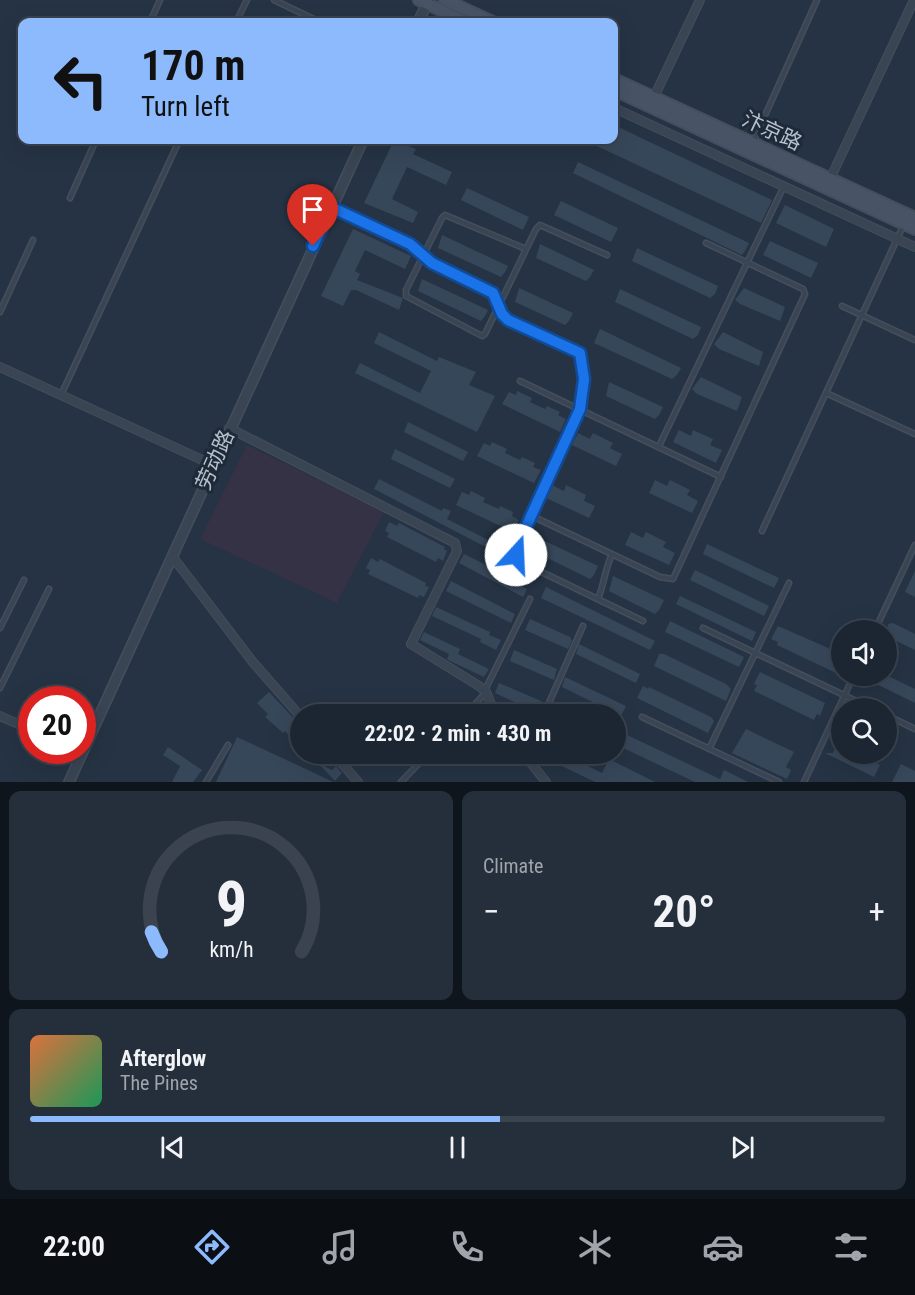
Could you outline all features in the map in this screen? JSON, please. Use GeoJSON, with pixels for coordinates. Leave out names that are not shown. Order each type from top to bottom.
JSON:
{"type":"FeatureCollection","features":[{"type":"Feature","properties":{"kind":"main road"},"geometry":{"type":"LineString","coordinates":[[445,0],[484,18]]}},
{"type":"Feature","properties":{"kind":"main road"},"geometry":{"type":"LineString","coordinates":[[425,1],[457,18]]}},
{"type":"Feature","properties":{"kind":"main road","name":"汴京路"},"geometry":{"type":"LineString","coordinates":[[618,80],[915,218]]}},
{"type":"Feature","properties":{"kind":"main road","name":"汴京路"},"geometry":{"type":"LineString","coordinates":[[618,92],[915,229]]}},
{"type":"Feature","properties":{"kind":"street"},"geometry":{"type":"LineString","coordinates":[[654,98],[700,0]]}},
{"type":"Feature","properties":{"kind":"street"},"geometry":{"type":"LineString","coordinates":[[830,179],[914,0]]}},
{"type":"Feature","properties":{"kind":"street"},"geometry":{"type":"LineString","coordinates":[[419,18],[425,1]]}},
{"type":"Feature","properties":{"kind":"street"},"geometry":{"type":"LineString","coordinates":[[618,110],[915,247]]}},
{"type":"Feature","properties":{"kind":"street","name":"劳动路"},"geometry":{"type":"LineString","coordinates":[[96,713],[172,556],[361,144]]}},
{"type":"Feature","properties":{"kind":"street"},"geometry":{"type":"LineString","coordinates":[[0,368],[213,465]]}},
{"type":"Feature","properties":{"kind":"street"},"geometry":{"type":"LineString","coordinates":[[229,428],[455,543],[457,551],[411,644],[485,692],[490,704]]}},
{"type":"Feature","properties":{"kind":"street"},"geometry":{"type":"LineString","coordinates":[[172,556],[252,661],[290,705]]}},
{"type":"Feature","properties":{"kind":"street"},"geometry":{"type":"LineString","coordinates":[[0,716],[18,724]]}},
{"type":"Feature","properties":{"kind":"street","name":"劳动路"},"geometry":{"type":"LineString","coordinates":[[69,782],[74,764]]}},
{"type":"Feature","properties":{"kind":"street"},"geometry":{"type":"LineString","coordinates":[[342,764],[358,782]]}},
{"type":"Feature","properties":{"kind":"street"},"geometry":{"type":"LineString","coordinates":[[532,764],[546,782]]}},
{"type":"Feature","properties":{"kind":"lane"},"geometry":{"type":"LineString","coordinates":[[152,18],[160,0]]}},
{"type":"Feature","properties":{"kind":"lane"},"geometry":{"type":"LineString","coordinates":[[238,18],[247,0]]}},
{"type":"Feature","properties":{"kind":"lane"},"geometry":{"type":"LineString","coordinates":[[274,0],[312,18]]}},
{"type":"Feature","properties":{"kind":"lane"},"geometry":{"type":"LineString","coordinates":[[289,7],[292,0]]}},
{"type":"Feature","properties":{"kind":"lane"},"geometry":{"type":"LineString","coordinates":[[752,143],[817,0]]}},
{"type":"Feature","properties":{"kind":"lane"},"geometry":{"type":"LineString","coordinates":[[70,198],[94,144]]}},
{"type":"Feature","properties":{"kind":"lane"},"geometry":{"type":"LineString","coordinates":[[61,395],[177,144]]}},
{"type":"Feature","properties":{"kind":"lane"},"geometry":{"type":"LineString","coordinates":[[659,447],[784,186]]}},
{"type":"Feature","properties":{"kind":"lane"},"geometry":{"type":"LineString","coordinates":[[331,207],[410,244],[432,263],[493,293],[500,304],[502,314],[508,320],[580,353],[584,379],[580,409],[515,551],[516,555],[527,565],[643,621]]}},
{"type":"Feature","properties":{"kind":"lane"},"geometry":{"type":"LineString","coordinates":[[526,249],[446,215],[442,218],[422,256],[406,290],[406,297],[482,336],[540,225],[608,255]]}},
{"type":"Feature","properties":{"kind":"lane"},"geometry":{"type":"LineString","coordinates":[[762,531],[904,224]]}},
{"type":"Feature","properties":{"kind":"lane"},"geometry":{"type":"LineString","coordinates":[[0,312],[33,240]]}},
{"type":"Feature","properties":{"kind":"lane"},"geometry":{"type":"LineString","coordinates":[[532,516],[660,577],[673,579],[805,294],[803,289],[706,243]]}},
{"type":"Feature","properties":{"kind":"lane"},"geometry":{"type":"LineString","coordinates":[[842,306],[915,340]]}},
{"type":"Feature","properties":{"kind":"lane"},"geometry":{"type":"LineString","coordinates":[[520,381],[721,477]]}},
{"type":"Feature","properties":{"kind":"lane"},"geometry":{"type":"LineString","coordinates":[[826,393],[915,434]]}},
{"type":"Feature","properties":{"kind":"lane"},"geometry":{"type":"LineString","coordinates":[[880,620],[915,545]]}},
{"type":"Feature","properties":{"kind":"lane"},"geometry":{"type":"LineString","coordinates":[[597,599],[606,581],[605,571],[612,554]]}},
{"type":"Feature","properties":{"kind":"lane"},"geometry":{"type":"LineString","coordinates":[[0,628],[24,580]]}},
{"type":"Feature","properties":{"kind":"lane"},"geometry":{"type":"LineString","coordinates":[[709,749],[789,583]]}},
{"type":"Feature","properties":{"kind":"lane"},"geometry":{"type":"LineString","coordinates":[[0,688],[49,589]]}},
{"type":"Feature","properties":{"kind":"lane"},"geometry":{"type":"LineString","coordinates":[[475,704],[490,686],[530,599]]}},
{"type":"Feature","properties":{"kind":"lane"},"geometry":{"type":"LineString","coordinates":[[548,704],[583,626]]}},
{"type":"Feature","properties":{"kind":"lane"},"geometry":{"type":"LineString","coordinates":[[703,628],[850,698]]}},
{"type":"Feature","properties":{"kind":"lane"},"geometry":{"type":"LineString","coordinates":[[804,782],[848,686]]}},
{"type":"Feature","properties":{"kind":"lane"},"geometry":{"type":"LineString","coordinates":[[642,717],[779,782]]}},
{"type":"Feature","properties":{"kind":"lane"},"geometry":{"type":"LineString","coordinates":[[897,720],[915,729]]}},
{"type":"Feature","properties":{"kind":"lane"},"geometry":{"type":"LineString","coordinates":[[206,782],[228,746]]}},
{"type":"Feature","properties":{"kind":"lane"},"geometry":{"type":"LineString","coordinates":[[401,782],[418,764]]}},
{"type":"Feature","properties":{"kind":"shaded area"},"geometry":{"type":"Polygon","coordinates":[[[247,445],[384,512],[337,603],[200,539],[247,445]]]}},
{"type":"Feature","properties":{"kind":"building"},"geometry":{"type":"Polygon","coordinates":[[[618,127],[772,200],[761,223],[593,144],[618,144],[618,127]]]}},
{"type":"Feature","properties":{"kind":"building"},"geometry":{"type":"Polygon","coordinates":[[[392,144],[404,144],[416,149],[413,154],[452,172],[446,185],[407,167],[392,199],[418,212],[413,223],[364,203],[392,144]]]}},
{"type":"Feature","properties":{"kind":"building"},"geometry":{"type":"Polygon","coordinates":[[[578,162],[749,243],[745,251],[742,255],[573,173],[578,162]]]}},
{"type":"Feature","properties":{"kind":"building"},"geometry":{"type":"Polygon","coordinates":[[[467,188],[529,217],[523,230],[461,200],[467,188]]]}},
{"type":"Feature","properties":{"kind":"building"},"geometry":{"type":"Polygon","coordinates":[[[561,201],[618,228],[611,242],[554,215],[561,201]]]}},
{"type":"Feature","properties":{"kind":"building"},"geometry":{"type":"Polygon","coordinates":[[[785,205],[834,229],[826,247],[776,223],[785,205]]]}},
{"type":"Feature","properties":{"kind":"building"},"geometry":{"type":"Polygon","coordinates":[[[353,229],[411,256],[405,269],[365,250],[355,271],[360,274],[357,280],[403,298],[399,310],[356,290],[351,290],[343,306],[321,296],[353,229]]]}},
{"type":"Feature","properties":{"kind":"building"},"geometry":{"type":"Polygon","coordinates":[[[442,235],[508,266],[505,272],[501,277],[438,248],[442,235]]]}},
{"type":"Feature","properties":{"kind":"building"},"geometry":{"type":"Polygon","coordinates":[[[770,241],[818,263],[811,278],[763,255],[770,241]]]}},
{"type":"Feature","properties":{"kind":"building"},"geometry":{"type":"Polygon","coordinates":[[[540,244],[594,270],[586,281],[536,258],[540,244]]]}},
{"type":"Feature","properties":{"kind":"building"},"geometry":{"type":"Polygon","coordinates":[[[637,248],[718,286],[715,294],[710,298],[632,261],[637,248]]]}},
{"type":"Feature","properties":{"kind":"building"},"geometry":{"type":"Polygon","coordinates":[[[422,279],[488,310],[485,316],[481,321],[418,291],[422,279]]]}},
{"type":"Feature","properties":{"kind":"building"},"geometry":{"type":"Polygon","coordinates":[[[519,288],[573,313],[569,321],[565,325],[515,302],[519,288]]]}},
{"type":"Feature","properties":{"kind":"building"},"geometry":{"type":"Polygon","coordinates":[[[744,288],[785,307],[780,321],[735,300],[744,288]]]}},
{"type":"Feature","properties":{"kind":"building"},"geometry":{"type":"Polygon","coordinates":[[[620,289],[701,327],[698,335],[693,339],[615,302],[620,289]]]}},
{"type":"Feature","properties":{"kind":"building"},"geometry":{"type":"Polygon","coordinates":[[[600,329],[681,368],[672,379],[594,343],[600,329]]]}},
{"type":"Feature","properties":{"kind":"building"},"geometry":{"type":"Polygon","coordinates":[[[379,332],[437,361],[439,357],[476,372],[469,385],[495,396],[477,432],[355,373],[360,363],[420,393],[431,371],[374,343],[379,332]]]}},
{"type":"Feature","properties":{"kind":"building"},"geometry":{"type":"Polygon","coordinates":[[[723,332],[763,352],[759,366],[719,349],[714,344],[723,332]]]}},
{"type":"Feature","properties":{"kind":"building"},"geometry":{"type":"Polygon","coordinates":[[[701,377],[742,397],[737,411],[697,394],[692,389],[701,377]]]}},
{"type":"Feature","properties":{"kind":"building"},"geometry":{"type":"Polygon","coordinates":[[[609,382],[663,407],[659,415],[655,419],[606,396],[609,382]]]}},
{"type":"Feature","properties":{"kind":"building"},"geometry":{"type":"Polygon","coordinates":[[[517,391],[532,398],[530,402],[545,409],[547,406],[560,412],[558,415],[566,419],[560,432],[502,404],[509,392],[516,395],[517,391]]]}},
{"type":"Feature","properties":{"kind":"building"},"geometry":{"type":"Polygon","coordinates":[[[408,422],[468,452],[463,461],[404,432],[408,422]]]}},
{"type":"Feature","properties":{"kind":"building"},"geometry":{"type":"Polygon","coordinates":[[[679,430],[691,436],[693,430],[713,439],[710,445],[722,450],[716,463],[673,442],[679,430]]]}},
{"type":"Feature","properties":{"kind":"building"},"geometry":{"type":"Polygon","coordinates":[[[578,433],[590,439],[593,433],[613,443],[610,448],[622,454],[616,466],[572,445],[578,433]]]}},
{"type":"Feature","properties":{"kind":"building"},"geometry":{"type":"Polygon","coordinates":[[[492,442],[507,449],[505,453],[520,460],[522,457],[535,463],[533,467],[541,470],[534,483],[477,456],[484,443],[490,446],[492,442]]]}},
{"type":"Feature","properties":{"kind":"building"},"geometry":{"type":"Polygon","coordinates":[[[395,449],[455,479],[450,488],[391,459],[395,449]]]}},
{"type":"Feature","properties":{"kind":"building"},"geometry":{"type":"Polygon","coordinates":[[[379,479],[442,511],[443,508],[451,511],[447,519],[506,549],[503,556],[374,489],[379,479]]]}},
{"type":"Feature","properties":{"kind":"building"},"geometry":{"type":"Polygon","coordinates":[[[655,480],[667,486],[670,480],[690,490],[687,495],[698,501],[692,513],[649,493],[655,480]]]}},
{"type":"Feature","properties":{"kind":"building"},"geometry":{"type":"Polygon","coordinates":[[[552,485],[564,491],[566,485],[586,495],[584,501],[595,506],[589,518],[546,498],[552,485]]]}},
{"type":"Feature","properties":{"kind":"building"},"geometry":{"type":"Polygon","coordinates":[[[471,491],[485,498],[483,502],[513,512],[512,516],[519,520],[513,532],[456,505],[462,492],[469,495],[471,491]]]}},
{"type":"Feature","properties":{"kind":"building"},"geometry":{"type":"Polygon","coordinates":[[[389,522],[397,526],[399,523],[445,547],[447,551],[443,561],[438,558],[436,562],[387,537],[389,533],[385,531],[389,522]]]}},
{"type":"Feature","properties":{"kind":"building"},"geometry":{"type":"Polygon","coordinates":[[[631,532],[643,538],[646,532],[666,542],[663,547],[675,553],[669,565],[625,545],[631,532]]]}},
{"type":"Feature","properties":{"kind":"building"},"geometry":{"type":"Polygon","coordinates":[[[532,535],[598,566],[594,575],[590,579],[527,548],[532,535]]]}},
{"type":"Feature","properties":{"kind":"building"},"geometry":{"type":"Polygon","coordinates":[[[707,544],[779,578],[774,588],[703,554],[707,544]]]}},
{"type":"Feature","properties":{"kind":"building"},"geometry":{"type":"Polygon","coordinates":[[[464,554],[516,580],[515,583],[527,589],[523,597],[459,563],[464,554]]]}},
{"type":"Feature","properties":{"kind":"building"},"geometry":{"type":"Polygon","coordinates":[[[371,558],[378,562],[380,559],[426,583],[425,586],[429,587],[424,597],[419,595],[418,598],[368,574],[370,570],[366,568],[371,558]]]}},
{"type":"Feature","properties":{"kind":"building"},"geometry":{"type":"Polygon","coordinates":[[[695,570],[769,606],[764,616],[690,580],[695,570]]]}},
{"type":"Feature","properties":{"kind":"building"},"geometry":{"type":"Polygon","coordinates":[[[915,571],[915,597],[905,592],[915,571]]]}},
{"type":"Feature","properties":{"kind":"building"},"geometry":{"type":"Polygon","coordinates":[[[613,576],[664,600],[659,610],[655,614],[609,591],[613,576]]]}},
{"type":"Feature","properties":{"kind":"building"},"geometry":{"type":"Polygon","coordinates":[[[451,581],[515,614],[511,623],[446,591],[451,581]]]}},
{"type":"Feature","properties":{"kind":"building"},"geometry":{"type":"Polygon","coordinates":[[[546,587],[655,641],[650,650],[541,598],[546,587]]]}},
{"type":"Feature","properties":{"kind":"building"},"geometry":{"type":"Polygon","coordinates":[[[680,596],[756,632],[752,641],[676,604],[680,596]]]}},
{"type":"Feature","properties":{"kind":"building"},"geometry":{"type":"Polygon","coordinates":[[[436,607],[490,632],[489,635],[501,640],[496,650],[480,642],[481,639],[432,616],[436,607]]]}},
{"type":"Feature","properties":{"kind":"building"},"geometry":{"type":"Polygon","coordinates":[[[530,619],[570,637],[572,641],[568,649],[525,630],[530,619]]]}},
{"type":"Feature","properties":{"kind":"building"},"geometry":{"type":"Polygon","coordinates":[[[670,621],[744,657],[739,667],[665,632],[670,621]]]}},
{"type":"Feature","properties":{"kind":"building"},"geometry":{"type":"Polygon","coordinates":[[[897,625],[915,634],[915,650],[897,641],[897,625]]]}},
{"type":"Feature","properties":{"kind":"building"},"geometry":{"type":"Polygon","coordinates":[[[778,626],[831,649],[831,671],[777,645],[778,642],[771,639],[778,626]]]}},
{"type":"Feature","properties":{"kind":"building"},"geometry":{"type":"Polygon","coordinates":[[[424,632],[460,649],[458,654],[489,669],[484,677],[450,661],[447,659],[449,654],[420,640],[424,632]]]}},
{"type":"Feature","properties":{"kind":"building"},"geometry":{"type":"Polygon","coordinates":[[[579,644],[640,674],[636,683],[576,654],[579,644]]]}},
{"type":"Feature","properties":{"kind":"building"},"geometry":{"type":"Polygon","coordinates":[[[514,650],[557,669],[554,680],[510,661],[514,650]]]}},
{"type":"Feature","properties":{"kind":"building"},"geometry":{"type":"Polygon","coordinates":[[[659,654],[664,654],[726,684],[731,689],[726,701],[654,666],[659,654]]]}},
{"type":"Feature","properties":{"kind":"building"},"geometry":{"type":"Polygon","coordinates":[[[760,672],[825,703],[820,716],[817,714],[814,720],[754,691],[757,685],[754,684],[760,672]]]}},
{"type":"Feature","properties":{"kind":"building"},"geometry":{"type":"Polygon","coordinates":[[[565,677],[622,704],[597,704],[562,687],[565,677]]]}},
{"type":"Feature","properties":{"kind":"building"},"geometry":{"type":"Polygon","coordinates":[[[897,680],[915,689],[915,703],[880,686],[897,686],[897,680]]]}},
{"type":"Feature","properties":{"kind":"building"},"geometry":{"type":"Polygon","coordinates":[[[499,683],[541,701],[540,704],[519,704],[495,693],[499,683]]]}},
{"type":"Feature","properties":{"kind":"building"},"geometry":{"type":"Polygon","coordinates":[[[643,686],[711,717],[714,721],[708,733],[637,698],[643,686]]]}},
{"type":"Feature","properties":{"kind":"building"},"geometry":{"type":"Polygon","coordinates":[[[269,692],[290,714],[290,736],[265,717],[268,714],[257,703],[269,692]]]}},
{"type":"Feature","properties":{"kind":"building"},"geometry":{"type":"Polygon","coordinates":[[[746,729],[794,752],[786,767],[791,770],[787,779],[732,753],[746,729]]]}},
{"type":"Feature","properties":{"kind":"building"},"geometry":{"type":"Polygon","coordinates":[[[626,734],[720,779],[724,770],[748,782],[695,782],[626,749],[626,734]]]}},
{"type":"Feature","properties":{"kind":"building"},"geometry":{"type":"Polygon","coordinates":[[[237,737],[290,762],[290,764],[295,764],[333,782],[216,782],[237,737]]]}},
{"type":"Feature","properties":{"kind":"building"},"geometry":{"type":"Polygon","coordinates":[[[168,747],[202,770],[193,782],[172,782],[180,766],[163,755],[168,747]]]}},
{"type":"Feature","properties":{"kind":"building"},"geometry":{"type":"Polygon","coordinates":[[[319,764],[332,770],[336,766],[342,773],[335,781],[319,764]]]}},
{"type":"Feature","properties":{"kind":"building"},"geometry":{"type":"Polygon","coordinates":[[[558,764],[584,764],[602,773],[606,764],[619,764],[655,782],[595,782],[558,764]]]}},
{"type":"Feature","properties":{"kind":"building"},"geometry":{"type":"Polygon","coordinates":[[[847,764],[880,765],[874,777],[847,764]]]}},
{"type":"Feature","properties":{"kind":"building"},"geometry":{"type":"Polygon","coordinates":[[[901,764],[915,771],[915,782],[892,782],[901,764]]]}},
{"type":"Feature","properties":{"kind":"route"},"geometry":{"type":"LineString","coordinates":[[313,246],[331,207],[410,244],[432,263],[493,293],[498,299],[502,314],[508,320],[580,353],[584,379],[580,409],[515,551],[516,555]]}}]}
